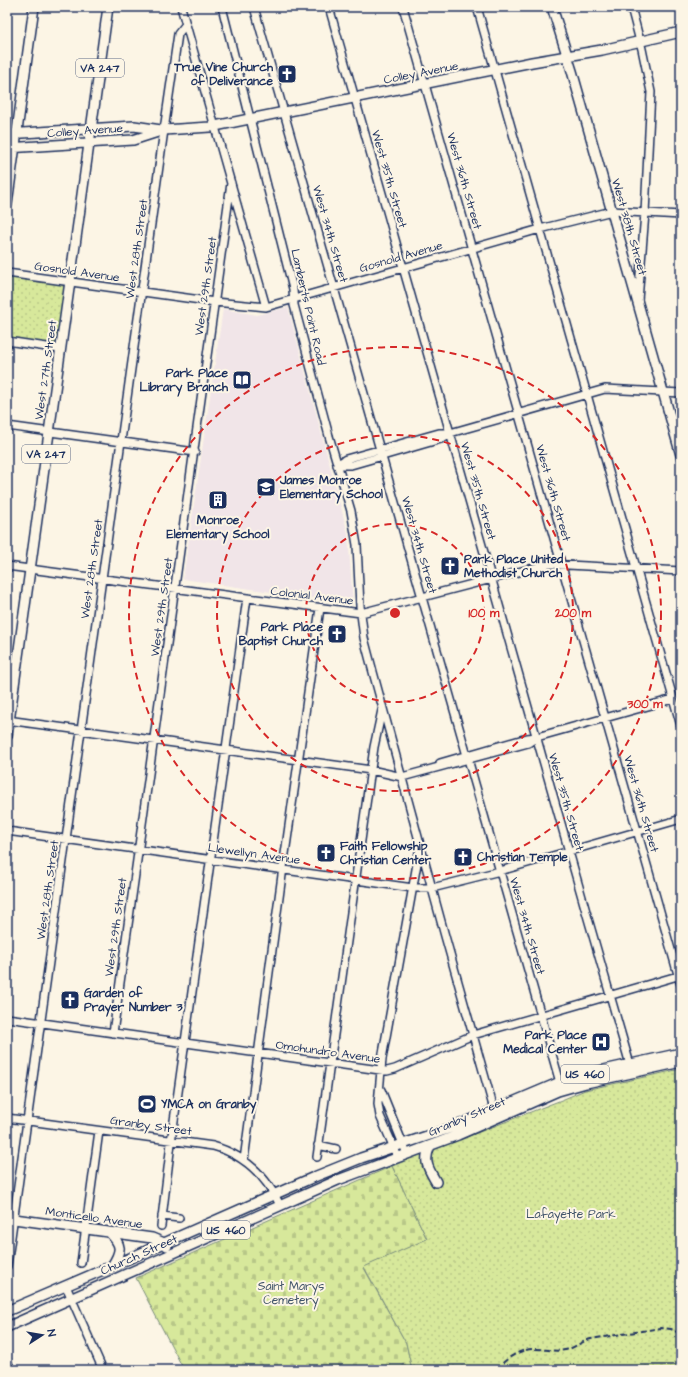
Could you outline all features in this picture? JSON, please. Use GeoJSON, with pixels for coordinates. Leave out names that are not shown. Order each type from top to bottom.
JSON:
{"type":"FeatureCollection","features":[{"type":"Feature","properties":{"kind":"main road"},"geometry":{"type":"LineString","coordinates":[[7,204],[11,148],[17,133],[34,7]]}},
{"type":"Feature","properties":{"kind":"main road","name":"West 27th Street"},"geometry":{"type":"LineString","coordinates":[[7,736],[8,720],[108,7]]}},
{"type":"Feature","properties":{"kind":"main road","name":"West 38th Street"},"geometry":{"type":"LineString","coordinates":[[552,7],[612,210],[681,455]]}},
{"type":"Feature","properties":{"kind":"main road","name":"Colley Avenue"},"geometry":{"type":"LineString","coordinates":[[7,134],[134,126],[164,130],[215,126],[494,70],[567,57],[681,32]]}},
{"type":"Feature","properties":{"kind":"main road","name":"Colley Avenue"},"geometry":{"type":"LineString","coordinates":[[11,148],[133,140],[164,130]]}},
{"type":"Feature","properties":{"kind":"main road","name":"Granby Street"},"geometry":{"type":"LineString","coordinates":[[631,1068],[681,1053]]}},
{"type":"Feature","properties":{"kind":"main road","name":"Granby Street"},"geometry":{"type":"LineString","coordinates":[[280,1205],[346,1177],[430,1146],[495,1114],[561,1086],[581,1075],[681,1062]]}},
{"type":"Feature","properties":{"kind":"main road","name":"Granby Street"},"geometry":{"type":"LineString","coordinates":[[274,1194],[333,1169],[495,1114]]}},
{"type":"Feature","properties":{"kind":"main road"},"geometry":{"type":"LineString","coordinates":[[430,1146],[427,1162],[436,1182]]}},
{"type":"Feature","properties":{"kind":"main road","name":"Church Street"},"geometry":{"type":"LineString","coordinates":[[7,1310],[66,1286],[274,1194]]}},
{"type":"Feature","properties":{"kind":"main road","name":"Church Street"},"geometry":{"type":"LineString","coordinates":[[7,1327],[280,1205]]}},
{"type":"Feature","properties":{"kind":"main road","name":"Monticello Avenue"},"geometry":{"type":"LineString","coordinates":[[10,1218],[152,1238],[164,1243]]}},
{"type":"Feature","properties":{"kind":"main road"},"geometry":{"type":"LineString","coordinates":[[109,1232],[115,1238],[120,1247],[119,1256],[112,1266]]}},
{"type":"Feature","properties":{"kind":"main road"},"geometry":{"type":"LineString","coordinates":[[164,1243],[172,1254]]}},
{"type":"Feature","properties":{"kind":"street"},"geometry":{"type":"LineString","coordinates":[[182,7],[266,307]]}},
{"type":"Feature","properties":{"kind":"street","name":"Lamberts Point Road"},"geometry":{"type":"LineString","coordinates":[[222,7],[293,289],[294,305],[312,376],[352,511],[357,545],[358,587],[364,638],[382,708],[495,1114]]}},
{"type":"Feature","properties":{"kind":"street","name":"West 34th Street"},"geometry":{"type":"LineString","coordinates":[[254,7],[561,1086]]}},
{"type":"Feature","properties":{"kind":"street","name":"West 35th Street"},"geometry":{"type":"LineString","coordinates":[[329,7],[631,1068]]}},
{"type":"Feature","properties":{"kind":"street","name":"West 36th Street"},"geometry":{"type":"LineString","coordinates":[[403,7],[680,975],[681,984]]}},
{"type":"Feature","properties":{"kind":"street"},"geometry":{"type":"LineString","coordinates":[[477,7],[681,726]]}},
{"type":"Feature","properties":{"kind":"street"},"geometry":{"type":"LineString","coordinates":[[631,7],[651,92],[645,213],[638,304]]}},
{"type":"Feature","properties":{"kind":"street","name":"West 28th Street"},"geometry":{"type":"LineString","coordinates":[[7,1266],[10,1218],[27,1121],[41,1023],[164,130],[178,34],[186,24]]}},
{"type":"Feature","properties":{"kind":"street","name":"West 29th Street"},"geometry":{"type":"LineString","coordinates":[[113,1033],[195,452],[231,183]]}},
{"type":"Feature","properties":{"kind":"street","name":"Gosnold Avenue"},"geometry":{"type":"LineString","coordinates":[[7,273],[215,302],[266,307],[472,248],[612,210],[681,215]]}},
{"type":"Feature","properties":{"kind":"street"},"geometry":{"type":"LineString","coordinates":[[7,341],[60,349]]}},
{"type":"Feature","properties":{"kind":"street"},"geometry":{"type":"LineString","coordinates":[[338,465],[346,459],[381,453],[440,433],[450,433],[587,394],[611,389],[681,393]]}},
{"type":"Feature","properties":{"kind":"street"},"geometry":{"type":"LineString","coordinates":[[7,426],[195,452]]}},
{"type":"Feature","properties":{"kind":"street","name":"Colonial Avenue"},"geometry":{"type":"LineString","coordinates":[[7,566],[361,613],[549,564],[681,571]]}},
{"type":"Feature","properties":{"kind":"street"},"geometry":{"type":"LineString","coordinates":[[161,1226],[171,1141],[247,598]]}},
{"type":"Feature","properties":{"kind":"street"},"geometry":{"type":"LineString","coordinates":[[244,1160],[320,608]]}},
{"type":"Feature","properties":{"kind":"street"},"geometry":{"type":"LineString","coordinates":[[8,720],[371,770],[380,768],[401,774],[468,757],[527,738],[537,737],[673,699]]}},
{"type":"Feature","properties":{"kind":"street"},"geometry":{"type":"LineString","coordinates":[[317,1156],[371,770],[382,708]]}},
{"type":"Feature","properties":{"kind":"street","name":"Llewellyn Avenue"},"geometry":{"type":"LineString","coordinates":[[7,831],[413,888],[432,888],[500,871],[681,819]]}},
{"type":"Feature","properties":{"kind":"street"},"geometry":{"type":"LineString","coordinates":[[403,1156],[394,1148],[380,1116],[378,1104],[381,1070],[420,844]]}},
{"type":"Feature","properties":{"kind":"street","name":"Omohundro Avenue"},"geometry":{"type":"LineString","coordinates":[[7,1018],[387,1071],[473,1035],[680,975]]}},
{"type":"Feature","properties":{"kind":"street"},"geometry":{"type":"LineString","coordinates":[[380,1088],[403,1144],[403,1156]]}},
{"type":"Feature","properties":{"kind":"street","name":"Granby Street"},"geometry":{"type":"LineString","coordinates":[[7,1118],[214,1146],[224,1149],[244,1160],[262,1176],[280,1205]]}},
{"type":"Feature","properties":{"kind":"street"},"geometry":{"type":"LineString","coordinates":[[81,1264],[100,1131]]}},
{"type":"Feature","properties":{"kind":"street"},"geometry":{"type":"LineString","coordinates":[[318,1145],[336,1149]]}},
{"type":"Feature","properties":{"kind":"street"},"geometry":{"type":"LineString","coordinates":[[162,1216],[179,1218]]}},
{"type":"Feature","properties":{"kind":"street"},"geometry":{"type":"LineString","coordinates":[[66,1286],[103,1370]]}},
{"type":"Feature","properties":{"kind":"street"},"geometry":{"type":"LineString","coordinates":[[7,1360],[11,1370]]}},
{"type":"Feature","properties":{"kind":"shaded area","name":"James Monroe Elementary School"},"geometry":{"type":"Polygon","coordinates":[[[288,307],[348,534],[353,604],[183,579],[223,309],[257,315],[288,307]]]}},
{"type":"Feature","properties":{"kind":"green space"},"geometry":{"type":"Polygon","coordinates":[[[7,276],[65,284],[66,286],[57,342],[53,344],[7,338],[7,276]]]}},
{"type":"Feature","properties":{"kind":"green space","name":"Lafayette Park"},"geometry":{"type":"Polygon","coordinates":[[[681,1069],[681,1370],[412,1370],[406,1343],[364,1267],[427,1239],[392,1166],[585,1090],[681,1069]]]}},
{"type":"Feature","properties":{"kind":"green space","name":"Saint Marys Cemetery"},"geometry":{"type":"Polygon","coordinates":[[[392,1166],[427,1239],[364,1268],[406,1343],[412,1370],[184,1370],[136,1278],[392,1166]]]}},
{"type":"Feature","properties":{"kind":"railway"},"geometry":{"type":"LineString","coordinates":[[497,1370],[513,1355],[529,1349],[557,1351],[565,1350],[591,1339],[661,1328],[671,1329],[681,1334]]}},
{"type":"Feature","properties":{"kind":"place","name":"True Vine Church of Deliverance"},"geometry":{"type":"Point","coordinates":[287,74]}},
{"type":"Feature","properties":{"kind":"place","name":"Park Place Library Branch"},"geometry":{"type":"Point","coordinates":[242,380]}},
{"type":"Feature","properties":{"kind":"place","name":"James Monroe Elementary School"},"geometry":{"type":"Point","coordinates":[266,487]}},
{"type":"Feature","properties":{"kind":"place","name":"Monroe Elementary School"},"geometry":{"type":"Point","coordinates":[218,500]}},
{"type":"Feature","properties":{"kind":"place","name":"Park Place United Methodist Church"},"geometry":{"type":"Point","coordinates":[450,566]}},
{"type":"Feature","properties":{"kind":"place","name":"Park Place Baptist Church"},"geometry":{"type":"Point","coordinates":[337,634]}},
{"type":"Feature","properties":{"kind":"place","name":"Faith Fellowship Christian Center"},"geometry":{"type":"Point","coordinates":[326,853]}},
{"type":"Feature","properties":{"kind":"place","name":"Christian Temple"},"geometry":{"type":"Point","coordinates":[463,857]}},
{"type":"Feature","properties":{"kind":"place","name":"Garden of Prayer Number 3"},"geometry":{"type":"Point","coordinates":[70,1000]}},
{"type":"Feature","properties":{"kind":"place","name":"Park Place Medical Center"},"geometry":{"type":"Point","coordinates":[601,1042]}},
{"type":"Feature","properties":{"kind":"place","name":"YMCA on Granby"},"geometry":{"type":"Point","coordinates":[147,1104]}}]}
